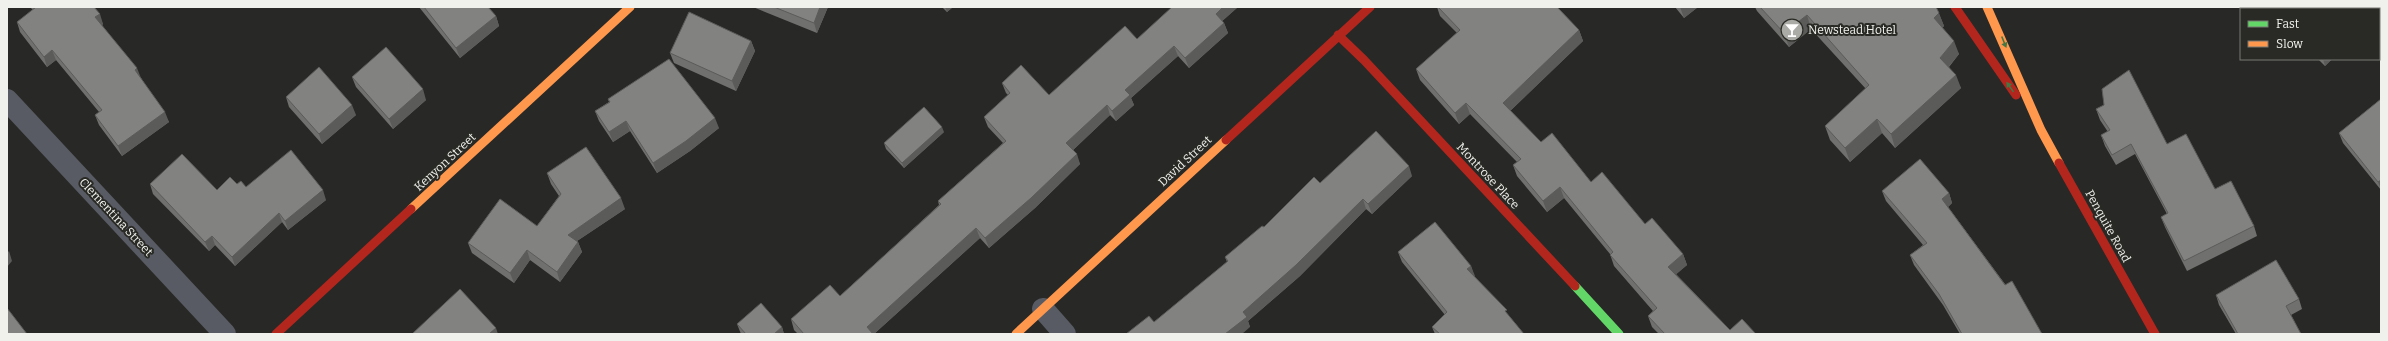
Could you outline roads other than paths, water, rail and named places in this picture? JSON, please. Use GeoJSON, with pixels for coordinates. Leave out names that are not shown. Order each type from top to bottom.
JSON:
{"type":"FeatureCollection","features":[{"type":"Feature","properties":{"kind":"street","name":"Kenyon Street"},"geometry":{"type":"LineString","coordinates":[[276,334],[630,7]]}},
{"type":"Feature","properties":{"kind":"street","name":"David Street"},"geometry":{"type":"LineString","coordinates":[[1016,334],[1370,7]]}},
{"type":"Feature","properties":{"kind":"street","name":"Penquite Road"},"geometry":{"type":"LineString","coordinates":[[1955,7],[2041,130]]}},
{"type":"Feature","properties":{"kind":"street","name":"Penquite Road"},"geometry":{"type":"LineString","coordinates":[[1987,7],[2041,130],[2155,334]]}},
{"type":"Feature","properties":{"kind":"street","name":"Montrose Place"},"geometry":{"type":"LineString","coordinates":[[1338,35],[1364,60],[1619,334]]}},
{"type":"Feature","properties":{"kind":"street","name":"Clementina Street"},"geometry":{"type":"LineString","coordinates":[[7,100],[225,334]]}},
{"type":"Feature","properties":{"kind":"street"},"geometry":{"type":"LineString","coordinates":[[1043,309],[1065,334]]}},
{"type":"Feature","properties":{"kind":"place","name":"Newstead Hotel"},"geometry":{"type":"Point","coordinates":[1792,30]}}]}
